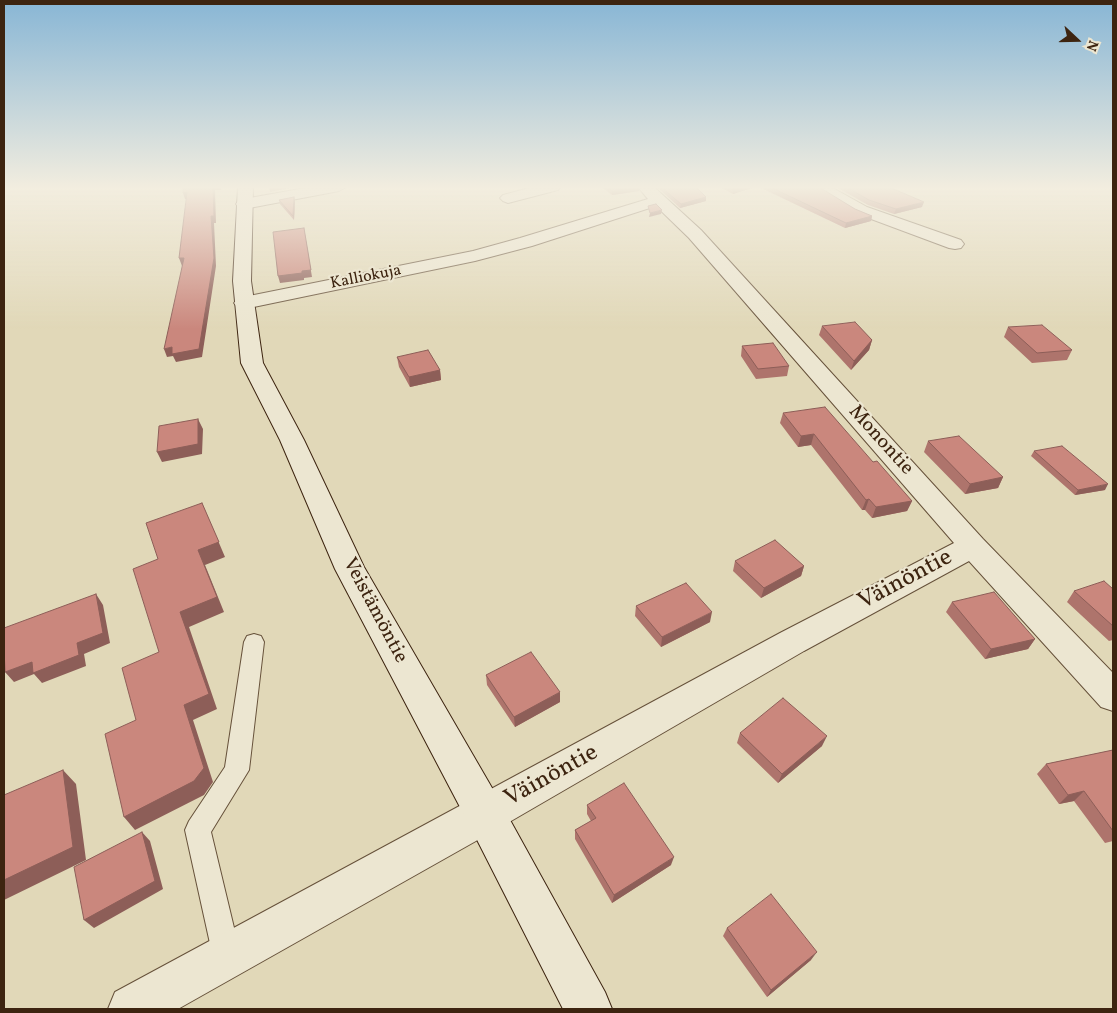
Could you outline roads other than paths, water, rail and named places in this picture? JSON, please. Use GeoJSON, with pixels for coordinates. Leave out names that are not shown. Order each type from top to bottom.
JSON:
{"type":"FeatureCollection","features":[{"type":"Feature","properties":{"kind":"street","name":"Veistämöntie"},"geometry":{"type":"LineString","coordinates":[[244,234],[242,281],[252,362],[292,440],[350,569],[485,814],[588,1009]]}},
{"type":"Feature","properties":{"kind":"street","name":"Kalliokuja"},"geometry":{"type":"LineString","coordinates":[[244,303],[475,256],[546,234]]}},
{"type":"Feature","properties":{"kind":"street","name":"Monontie"},"geometry":{"type":"LineString","coordinates":[[695,234],[973,546],[1113,696]]}},
{"type":"Feature","properties":{"kind":"street"},"geometry":{"type":"LineString","coordinates":[[928,234],[955,244]]}},
{"type":"Feature","properties":{"kind":"street","name":"Väinöntie"},"geometry":{"type":"LineString","coordinates":[[132,1009],[792,642],[973,546]]}},
{"type":"Feature","properties":{"kind":"lane"},"geometry":{"type":"LineString","coordinates":[[227,957],[198,830],[237,770],[254,642]]}}]}
